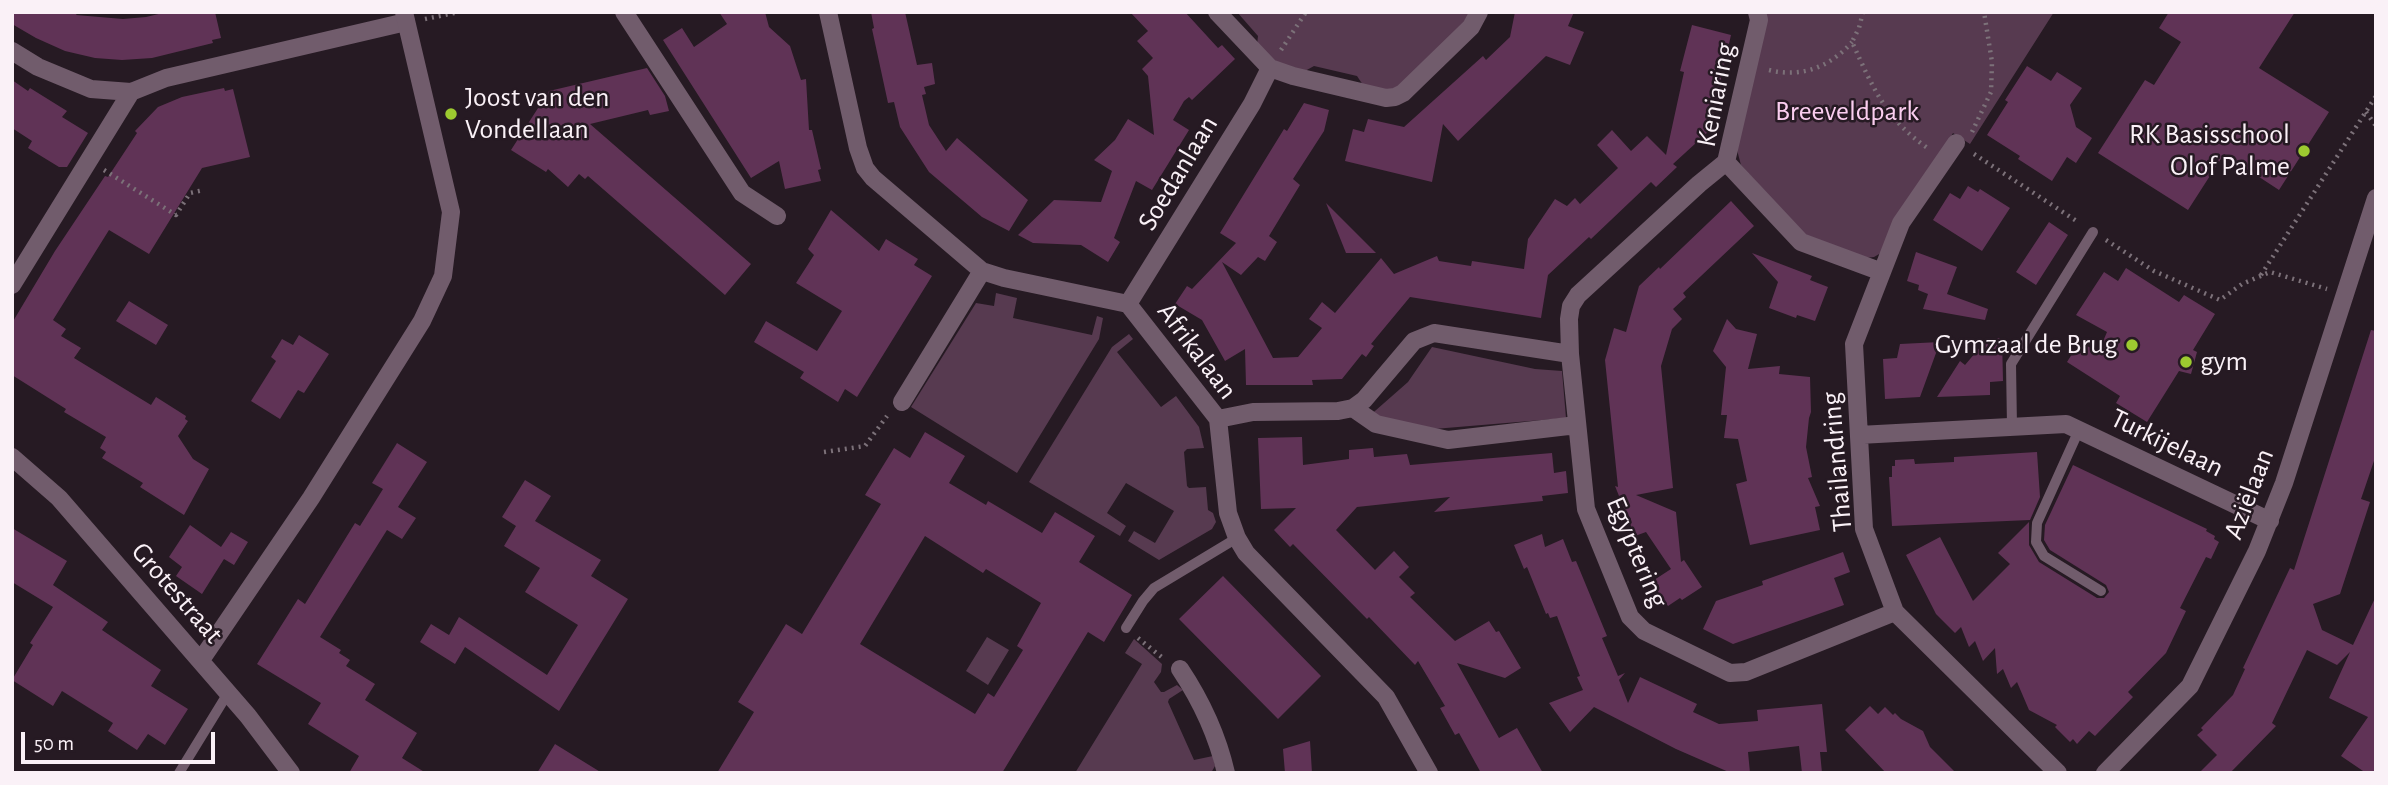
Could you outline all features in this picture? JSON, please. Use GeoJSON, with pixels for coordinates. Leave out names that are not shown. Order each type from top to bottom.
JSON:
{"type":"FeatureCollection","features":[{"type":"Feature","properties":{"kind":"street"},"geometry":{"type":"LineString","coordinates":[[624,12],[742,193],[777,216]]}},
{"type":"Feature","properties":{"kind":"street","name":"Afrikalaan"},"geometry":{"type":"LineString","coordinates":[[828,12],[864,168],[982,271],[1129,304],[1218,419],[1228,513],[1246,553],[1386,696],[1429,773]]}},
{"type":"Feature","properties":{"kind":"street"},"geometry":{"type":"LineString","coordinates":[[1217,12],[1270,68],[1386,98],[1403,93],[1471,27],[1479,12]]}},
{"type":"Feature","properties":{"kind":"street","name":"Keniaring"},"geometry":{"type":"LineString","coordinates":[[1757,12],[1759,20],[1726,162],[1801,242],[1882,272]]}},
{"type":"Feature","properties":{"kind":"street"},"geometry":{"type":"LineString","coordinates":[[12,51],[38,68],[91,89],[131,92],[166,78],[405,17],[451,212],[443,276],[422,321],[312,498],[201,660]]}},
{"type":"Feature","properties":{"kind":"street","name":"Soedanlaan"},"geometry":{"type":"LineString","coordinates":[[1129,304],[1252,104],[1270,68]]}},
{"type":"Feature","properties":{"kind":"street"},"geometry":{"type":"LineString","coordinates":[[12,285],[131,92]]}},
{"type":"Feature","properties":{"kind":"street","name":"Thailandring"},"geometry":{"type":"LineString","coordinates":[[1960,146],[1944,160],[1902,223],[1854,344],[1864,529],[1895,612],[2058,773]]}},
{"type":"Feature","properties":{"kind":"street","name":"Egyptering"},"geometry":{"type":"LineString","coordinates":[[1726,162],[1578,295],[1571,306],[1570,354],[1586,509],[1630,617],[1644,631],[1730,673],[1746,672],[1895,612]]}},
{"type":"Feature","properties":{"kind":"street","name":"Aziëlaan"},"geometry":{"type":"LineString","coordinates":[[2105,773],[2190,686],[2270,522],[2376,198]]}},
{"type":"Feature","properties":{"kind":"street"},"geometry":{"type":"LineString","coordinates":[[902,402],[982,271]]}},
{"type":"Feature","properties":{"kind":"street"},"geometry":{"type":"LineString","coordinates":[[1218,419],[1253,412],[1338,411],[1353,408],[1364,400],[1413,341],[1434,333],[1570,354]]}},
{"type":"Feature","properties":{"kind":"street"},"geometry":{"type":"LineString","coordinates":[[1353,408],[1376,424],[1448,440],[1577,425]]}},
{"type":"Feature","properties":{"kind":"street","name":"Turkijelaan"},"geometry":{"type":"LineString","coordinates":[[1859,435],[2066,424],[2270,522]]}},
{"type":"Feature","properties":{"kind":"street","name":"Grotestraat"},"geometry":{"type":"LineString","coordinates":[[12,457],[59,498],[228,692],[291,773]]}},
{"type":"Feature","properties":{"kind":"street"},"geometry":{"type":"LineString","coordinates":[[1180,669],[1210,719],[1226,773]]}},
{"type":"Feature","properties":{"kind":"lane"},"geometry":{"type":"LineString","coordinates":[[2012,427],[2011,364],[2093,232]]}},
{"type":"Feature","properties":{"kind":"lane","name":"Turkijelaan"},"geometry":{"type":"LineString","coordinates":[[2079,430],[2037,523],[2036,542],[2043,556],[2101,592]]}},
{"type":"Feature","properties":{"kind":"lane"},"geometry":{"type":"LineString","coordinates":[[1126,628],[1154,588],[1237,538]]}},
{"type":"Feature","properties":{"kind":"lane"},"geometry":{"type":"LineString","coordinates":[[179,773],[228,692]]}},
{"type":"Feature","properties":{"kind":"path"},"geometry":{"type":"LineString","coordinates":[[405,17],[459,12]]}},
{"type":"Feature","properties":{"kind":"path"},"geometry":{"type":"LineString","coordinates":[[1270,68],[1306,12]]}},
{"type":"Feature","properties":{"kind":"path"},"geometry":{"type":"LineString","coordinates":[[1749,65],[1788,74],[1819,67],[1839,56],[1852,42],[1863,12]]}},
{"type":"Feature","properties":{"kind":"path"},"geometry":{"type":"LineString","coordinates":[[1984,12],[1992,62],[1991,92],[1960,146],[2154,271],[2220,300],[2242,284],[2270,272],[2345,295]]}},
{"type":"Feature","properties":{"kind":"path"},"geometry":{"type":"LineString","coordinates":[[1852,42],[1889,114],[1909,136],[1944,160]]}},
{"type":"Feature","properties":{"kind":"path"},"geometry":{"type":"LineString","coordinates":[[2261,276],[2376,96]]}},
{"type":"Feature","properties":{"kind":"path"},"geometry":{"type":"LineString","coordinates":[[2366,112],[2376,126]]}},
{"type":"Feature","properties":{"kind":"path"},"geometry":{"type":"LineString","coordinates":[[89,160],[176,215],[190,193],[204,190]]}},
{"type":"Feature","properties":{"kind":"path"},"geometry":{"type":"LineString","coordinates":[[824,452],[865,446],[883,419],[902,402]]}},
{"type":"Feature","properties":{"kind":"path"},"geometry":{"type":"LineString","coordinates":[[1126,628],[1163,659],[1180,669]]}},
{"type":"Feature","properties":{"kind":"green space"},"geometry":{"type":"Polygon","coordinates":[[[1237,12],[1472,12],[1470,18],[1401,86],[1391,91],[1363,85],[1357,76],[1314,66],[1305,71],[1279,65],[1257,45],[1258,36],[1237,12]]]}},
{"type":"Feature","properties":{"kind":"green space","name":"Breeveldpark"},"geometry":{"type":"Polygon","coordinates":[[[1765,12],[2054,12],[1970,144],[1953,133],[1896,222],[1881,253],[1865,258],[1804,235],[1741,165],[1737,150],[1765,12]]]}},
{"type":"Feature","properties":{"kind":"green space"},"geometry":{"type":"Polygon","coordinates":[[[996,293],[1017,298],[1013,318],[1092,335],[1097,316],[1103,318],[1099,339],[1017,473],[911,407],[976,303],[994,306],[996,293]]]}},
{"type":"Feature","properties":{"kind":"green space"},"geometry":{"type":"Polygon","coordinates":[[[1129,334],[1133,339],[1117,352],[1161,407],[1176,396],[1199,427],[1204,448],[1187,449],[1184,452],[1187,486],[1206,487],[1208,510],[1213,513],[1216,522],[1212,529],[1159,560],[1128,541],[1134,531],[1155,543],[1174,511],[1126,483],[1107,513],[1126,526],[1120,536],[1029,482],[1112,347],[1129,334]]]}},
{"type":"Feature","properties":{"kind":"green space"},"geometry":{"type":"Polygon","coordinates":[[[1432,347],[1535,369],[1562,371],[1566,418],[1434,429],[1367,418],[1408,382],[1432,347]]]}},
{"type":"Feature","properties":{"kind":"green space"},"geometry":{"type":"Polygon","coordinates":[[[987,637],[1009,650],[988,685],[966,671],[987,637]]]}},
{"type":"Feature","properties":{"kind":"green space"},"geometry":{"type":"Polygon","coordinates":[[[1134,639],[1162,664],[1161,672],[1154,682],[1161,692],[1177,685],[1183,690],[1168,702],[1194,760],[1213,756],[1215,766],[1211,773],[1075,773],[1142,664],[1125,653],[1134,639]]]}},
{"type":"Feature","properties":{"kind":"building"},"geometry":{"type":"Polygon","coordinates":[[[12,12],[78,12],[76,15],[123,19],[167,12],[215,12],[221,38],[212,40],[213,43],[152,58],[95,58],[65,51],[36,38],[12,24],[12,12]]]}},
{"type":"Feature","properties":{"kind":"building"},"geometry":{"type":"Polygon","coordinates":[[[719,12],[765,12],[769,27],[790,46],[801,80],[806,79],[809,130],[812,130],[821,181],[785,189],[779,161],[751,178],[663,40],[682,28],[694,47],[727,24],[719,12]]]}},
{"type":"Feature","properties":{"kind":"building"},"geometry":{"type":"Polygon","coordinates":[[[871,12],[905,12],[917,65],[932,63],[935,84],[924,87],[926,94],[922,95],[929,125],[946,151],[957,138],[1028,200],[1009,231],[982,217],[929,172],[900,127],[894,102],[888,103],[872,29],[871,12]]]}},
{"type":"Feature","properties":{"kind":"building"},"geometry":{"type":"Polygon","coordinates":[[[1130,12],[1185,12],[1218,48],[1222,45],[1235,59],[1192,100],[1189,97],[1184,101],[1173,120],[1189,130],[1152,190],[1136,181],[1114,238],[1120,242],[1108,262],[1081,245],[1033,243],[1018,235],[1054,200],[1101,202],[1112,171],[1094,160],[1115,140],[1128,119],[1154,135],[1148,76],[1142,69],[1153,58],[1137,41],[1148,31],[1130,12]]]}},
{"type":"Feature","properties":{"kind":"building"},"geometry":{"type":"Polygon","coordinates":[[[1515,12],[1574,12],[1568,26],[1584,32],[1570,65],[1546,56],[1458,141],[1443,124],[1432,182],[1345,161],[1353,129],[1364,132],[1368,119],[1404,127],[1483,56],[1486,60],[1510,37],[1515,12]]]}},
{"type":"Feature","properties":{"kind":"building"},"geometry":{"type":"Polygon","coordinates":[[[2169,12],[2295,12],[2259,68],[2329,112],[2279,190],[2224,154],[2188,210],[2098,153],[2145,80],[2154,85],[2181,42],[2159,28],[2169,12]]]}},
{"type":"Feature","properties":{"kind":"building"},"geometry":{"type":"Polygon","coordinates":[[[1692,25],[1731,35],[1709,131],[1673,164],[1677,167],[1656,187],[1651,182],[1548,275],[1541,318],[1410,297],[1371,344],[1374,346],[1366,357],[1362,354],[1342,379],[1312,380],[1313,385],[1246,385],[1245,349],[1225,361],[1202,320],[1175,304],[1187,286],[1192,289],[1236,243],[1220,233],[1284,129],[1287,131],[1304,103],[1329,110],[1324,131],[1293,179],[1300,185],[1269,236],[1277,242],[1265,261],[1258,257],[1241,275],[1222,262],[1273,358],[1298,357],[1322,328],[1309,319],[1322,302],[1335,313],[1381,258],[1394,274],[1437,256],[1439,261],[1471,266],[1472,261],[1524,269],[1528,239],[1555,199],[1567,206],[1575,198],[1580,204],[1618,168],[1597,145],[1612,130],[1631,151],[1647,136],[1666,155],[1684,72],[1680,71],[1692,25]]]}},
{"type":"Feature","properties":{"kind":"building"},"geometry":{"type":"Polygon","coordinates":[[[2027,66],[2051,81],[2057,72],[2082,88],[2070,105],[2076,127],[2092,138],[2076,163],[2067,157],[2052,181],[1987,135],[2027,66]]]}},
{"type":"Feature","properties":{"kind":"building"},"geometry":{"type":"Polygon","coordinates":[[[647,68],[665,96],[669,111],[650,115],[648,110],[590,124],[751,264],[725,295],[588,176],[585,179],[579,174],[568,187],[548,169],[546,172],[511,150],[549,91],[647,68]]]}},
{"type":"Feature","properties":{"kind":"building"},"geometry":{"type":"Polygon","coordinates":[[[12,80],[67,111],[62,117],[88,133],[67,167],[59,167],[28,148],[32,141],[12,128],[12,80]]]}},
{"type":"Feature","properties":{"kind":"building"},"geometry":{"type":"Polygon","coordinates":[[[224,88],[225,91],[233,89],[250,157],[202,168],[149,254],[109,230],[53,320],[66,329],[61,336],[81,348],[74,358],[151,405],[156,397],[186,416],[188,421],[178,436],[193,459],[209,469],[184,515],[140,487],[143,483],[102,458],[106,452],[100,448],[106,437],[64,412],[66,409],[12,375],[12,323],[55,251],[137,133],[135,131],[158,107],[182,97],[224,88]]]}},
{"type":"Feature","properties":{"kind":"building"},"geometry":{"type":"Polygon","coordinates":[[[1968,186],[1978,192],[1980,189],[2010,208],[1982,251],[1933,220],[1950,193],[1960,199],[1968,186]]]}},
{"type":"Feature","properties":{"kind":"building"},"geometry":{"type":"Polygon","coordinates":[[[1731,201],[1754,226],[1683,293],[1686,297],[1673,309],[1682,319],[1672,329],[1661,366],[1673,488],[1636,495],[1676,512],[1681,562],[1684,560],[1702,587],[1668,606],[1651,582],[1671,569],[1646,532],[1635,536],[1615,486],[1618,487],[1605,360],[1614,328],[1626,332],[1639,286],[1731,201]]]}},
{"type":"Feature","properties":{"kind":"building"},"geometry":{"type":"Polygon","coordinates":[[[1326,203],[1376,253],[1346,253],[1326,203]]]}},
{"type":"Feature","properties":{"kind":"building"},"geometry":{"type":"Polygon","coordinates":[[[831,210],[879,251],[886,239],[918,259],[914,265],[932,276],[857,397],[845,389],[838,402],[800,378],[804,372],[754,342],[766,321],[817,351],[842,311],[796,283],[814,255],[808,249],[831,210]]]}},
{"type":"Feature","properties":{"kind":"building"},"geometry":{"type":"Polygon","coordinates":[[[2049,222],[2068,235],[2036,285],[2016,272],[2049,222]]]}},
{"type":"Feature","properties":{"kind":"building"},"geometry":{"type":"Polygon","coordinates":[[[1916,252],[1957,267],[1947,294],[1988,309],[1985,320],[1923,309],[1928,294],[1918,290],[1919,285],[1907,281],[1916,252]]]}},
{"type":"Feature","properties":{"kind":"building"},"geometry":{"type":"Polygon","coordinates":[[[1752,253],[1812,276],[1810,280],[1828,287],[1815,321],[1797,315],[1796,318],[1769,308],[1778,282],[1752,253]]]}},
{"type":"Feature","properties":{"kind":"building","name":"Gymzaal de Brug"},"geometry":{"type":"Polygon","coordinates":[[[2126,268],[2179,302],[2184,295],[2215,314],[2193,350],[2197,352],[2191,374],[2179,371],[2147,422],[2116,403],[2120,396],[2067,362],[2079,343],[2099,351],[2107,332],[2076,315],[2104,272],[2118,281],[2126,268]]]}},
{"type":"Feature","properties":{"kind":"building"},"geometry":{"type":"Polygon","coordinates":[[[129,301],[168,325],[156,345],[116,321],[129,301]]]}},
{"type":"Feature","properties":{"kind":"building"},"geometry":{"type":"Polygon","coordinates":[[[1727,319],[1736,329],[1757,334],[1748,369],[1780,366],[1779,374],[1810,377],[1811,412],[1806,447],[1812,477],[1808,478],[1820,506],[1815,507],[1820,530],[1750,545],[1736,484],[1747,481],[1738,439],[1724,438],[1727,415],[1721,415],[1726,367],[1713,351],[1727,319]]]}},
{"type":"Feature","properties":{"kind":"building"},"geometry":{"type":"Polygon","coordinates":[[[2371,330],[2376,331],[2376,455],[2361,499],[2370,502],[2340,594],[2313,604],[2322,630],[2353,645],[2376,596],[2376,773],[2366,773],[2341,756],[2368,717],[2329,698],[2350,652],[2337,665],[2307,650],[2272,723],[2276,726],[2230,773],[2199,773],[2217,755],[2197,735],[2233,695],[2290,568],[2294,570],[2371,330]]]}},
{"type":"Feature","properties":{"kind":"building"},"geometry":{"type":"Polygon","coordinates":[[[299,335],[329,354],[304,393],[298,390],[280,419],[251,401],[276,361],[271,357],[282,339],[293,345],[299,335]]]}},
{"type":"Feature","properties":{"kind":"building"},"geometry":{"type":"Polygon","coordinates":[[[2002,338],[2003,381],[1990,382],[1990,395],[1937,397],[1960,361],[1965,365],[1987,339],[2002,338]]]}},
{"type":"Feature","properties":{"kind":"building"},"geometry":{"type":"Polygon","coordinates":[[[1940,342],[1920,397],[1885,399],[1883,359],[1897,358],[1900,344],[1940,342]]]}},
{"type":"Feature","properties":{"kind":"building"},"geometry":{"type":"Polygon","coordinates":[[[925,432],[965,456],[949,483],[986,505],[988,501],[1042,533],[1055,512],[1095,536],[1079,562],[1132,595],[1104,642],[1088,632],[1002,773],[717,773],[754,712],[738,702],[786,624],[802,634],[881,504],[865,495],[894,448],[910,458],[925,432]],[[925,536],[860,644],[975,714],[988,693],[994,697],[1023,650],[1017,646],[1041,603],[986,569],[983,573],[925,536]]]}},
{"type":"Feature","properties":{"kind":"building"},"geometry":{"type":"Polygon","coordinates":[[[1302,437],[1303,465],[1349,459],[1349,450],[1373,448],[1374,457],[1407,454],[1410,465],[1552,453],[1554,473],[1566,471],[1568,493],[1542,496],[1543,501],[1434,512],[1450,497],[1357,507],[1336,530],[1375,570],[1394,551],[1409,567],[1399,577],[1415,593],[1410,597],[1455,641],[1489,621],[1496,632],[1499,631],[1521,668],[1505,678],[1457,663],[1499,738],[1517,728],[1543,773],[1481,773],[1459,733],[1455,735],[1440,708],[1445,706],[1418,661],[1415,665],[1293,544],[1290,547],[1274,530],[1296,508],[1261,509],[1258,438],[1302,437]]]}},
{"type":"Feature","properties":{"kind":"building"},"geometry":{"type":"Polygon","coordinates":[[[397,443],[427,462],[398,507],[416,518],[402,539],[387,530],[320,637],[341,650],[339,653],[350,660],[346,666],[375,684],[365,700],[417,733],[402,758],[426,773],[349,773],[359,756],[308,724],[321,703],[257,664],[298,599],[305,604],[355,523],[360,526],[383,489],[372,483],[397,443]]]}},
{"type":"Feature","properties":{"kind":"building"},"geometry":{"type":"Polygon","coordinates":[[[2037,452],[2040,497],[2030,520],[1892,526],[1889,477],[1892,477],[1895,460],[1914,459],[1915,464],[1954,462],[1954,457],[2037,452]]]}},
{"type":"Feature","properties":{"kind":"building"},"geometry":{"type":"Polygon","coordinates":[[[2073,465],[2207,529],[2219,542],[2211,559],[2206,557],[2180,608],[2186,611],[2166,653],[2128,692],[2133,697],[2095,736],[2089,731],[2077,744],[2073,739],[2070,742],[2055,727],[2057,725],[2029,710],[2017,682],[2011,688],[2003,669],[1997,674],[1995,648],[1983,661],[1975,641],[1969,647],[1961,627],[1955,633],[1936,614],[1906,555],[1940,537],[1973,601],[2010,564],[1998,553],[2029,522],[2029,545],[2039,562],[2097,598],[2104,598],[2109,592],[2106,585],[2050,550],[2044,540],[2045,525],[2073,465]]]}},
{"type":"Feature","properties":{"kind":"building"},"geometry":{"type":"Polygon","coordinates":[[[525,480],[551,496],[535,521],[601,560],[591,576],[628,599],[559,711],[465,647],[455,664],[420,642],[431,624],[449,635],[459,617],[547,675],[578,625],[525,592],[540,568],[504,546],[516,526],[502,517],[525,480]]]}},
{"type":"Feature","properties":{"kind":"building"},"geometry":{"type":"Polygon","coordinates":[[[190,525],[221,547],[231,532],[248,542],[234,565],[224,559],[202,594],[176,576],[182,567],[169,557],[190,525]]]}},
{"type":"Feature","properties":{"kind":"building"},"geometry":{"type":"Polygon","coordinates":[[[12,528],[67,561],[53,585],[108,622],[102,630],[161,670],[151,686],[188,709],[165,745],[148,734],[137,750],[108,731],[113,723],[62,691],[53,706],[12,680],[33,645],[30,643],[53,607],[12,582],[12,528]]]}},
{"type":"Feature","properties":{"kind":"building"},"geometry":{"type":"Polygon","coordinates":[[[1542,534],[1545,547],[1563,539],[1572,562],[1576,561],[1607,636],[1602,638],[1618,676],[1625,673],[1619,680],[1628,703],[1640,677],[1697,704],[1693,712],[1719,724],[1758,721],[1757,710],[1822,704],[1827,752],[1820,752],[1822,773],[1802,773],[1799,746],[1748,752],[1750,773],[1731,773],[1676,749],[1594,707],[1570,732],[1549,703],[1583,690],[1577,677],[1580,676],[1557,616],[1550,618],[1548,613],[1546,614],[1527,567],[1524,569],[1514,545],[1542,534]]]}},
{"type":"Feature","properties":{"kind":"building"},"geometry":{"type":"Polygon","coordinates":[[[1843,552],[1850,572],[1834,578],[1844,605],[1733,644],[1703,629],[1716,601],[1763,585],[1762,581],[1843,552]]]}},
{"type":"Feature","properties":{"kind":"building"},"geometry":{"type":"Polygon","coordinates":[[[1223,576],[1321,676],[1278,719],[1179,619],[1223,576]]]}},
{"type":"Feature","properties":{"kind":"building"},"geometry":{"type":"Polygon","coordinates":[[[1870,706],[1878,714],[1885,707],[1893,715],[1895,713],[1923,731],[1930,747],[1956,773],[1886,773],[1845,730],[1870,706]]]}},
{"type":"Feature","properties":{"kind":"building"},"geometry":{"type":"Polygon","coordinates":[[[1310,741],[1312,773],[1285,773],[1283,749],[1310,741]]]}},
{"type":"Feature","properties":{"kind":"building"},"geometry":{"type":"Polygon","coordinates":[[[555,744],[602,773],[537,773],[555,744]]]}},
{"type":"Feature","properties":{"kind":"place","name":"Joost van den Vondellaan"},"geometry":{"type":"Point","coordinates":[451,114]}},
{"type":"Feature","properties":{"kind":"place","name":"RK Basisschool Olof Palme"},"geometry":{"type":"Point","coordinates":[2304,151]}},
{"type":"Feature","properties":{"kind":"place","name":"Gymzaal de Brug"},"geometry":{"type":"Point","coordinates":[2132,345]}},
{"type":"Feature","properties":{"kind":"place","name":"gym"},"geometry":{"type":"Point","coordinates":[2186,362]}}]}
